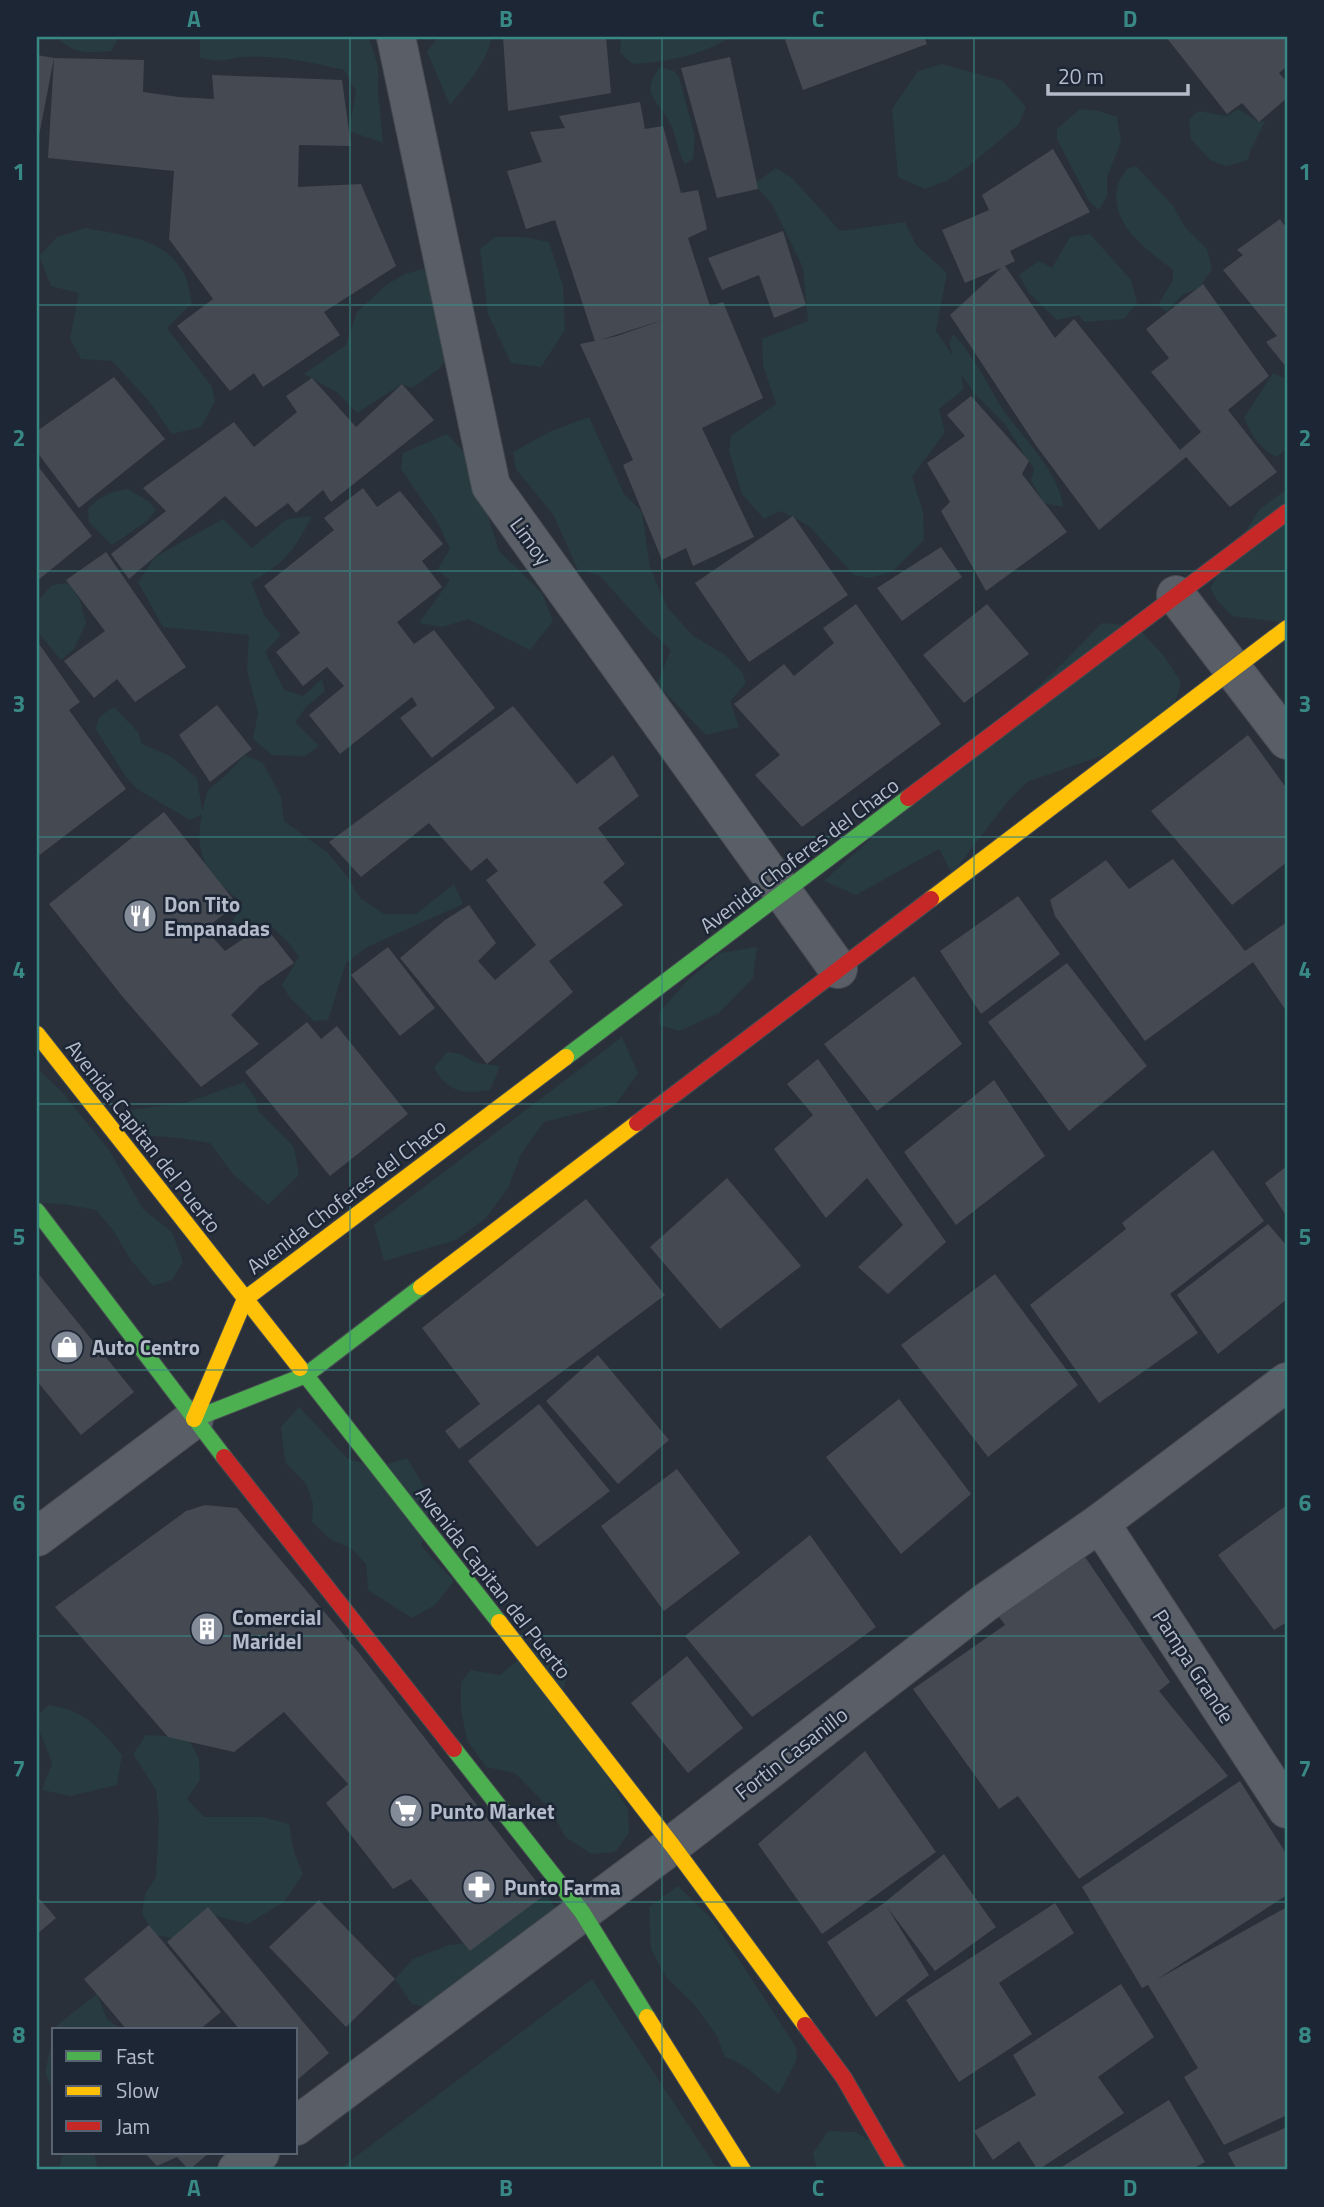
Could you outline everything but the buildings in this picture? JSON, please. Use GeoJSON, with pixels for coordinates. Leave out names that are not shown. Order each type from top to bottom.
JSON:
{"type":"FeatureCollection","features":[{"type":"Feature","properties":{"kind":"street","name":"Limoy"},"geometry":{"type":"LineString","coordinates":[[396,37],[492,486],[838,969]]}},
{"type":"Feature","properties":{"kind":"street","name":"Avenida Choferes del Chaco"},"geometry":{"type":"LineString","coordinates":[[194,1419],[246,1299],[1287,512]]}},
{"type":"Feature","properties":{"kind":"street"},"geometry":{"type":"LineString","coordinates":[[1176,595],[1287,740]]}},
{"type":"Feature","properties":{"kind":"street"},"geometry":{"type":"LineString","coordinates":[[37,1537],[194,1419],[306,1375],[1287,628]]}},
{"type":"Feature","properties":{"kind":"street","name":"Avenida Capitan del Puerto"},"geometry":{"type":"LineString","coordinates":[[37,1034],[671,1845],[844,2078],[897,2170]]}},
{"type":"Feature","properties":{"kind":"street"},"geometry":{"type":"LineString","coordinates":[[37,1212],[194,1419],[582,1912],[743,2170]]}},
{"type":"Feature","properties":{"kind":"street","name":"Fortin Casanillo"},"geometry":{"type":"LineString","coordinates":[[298,2125],[671,1845],[986,1602],[1100,1523],[1287,1382]]}},
{"type":"Feature","properties":{"kind":"street","name":"Pampa Grande"},"geometry":{"type":"LineString","coordinates":[[1100,1523],[1287,1810]]}},
{"type":"Feature","properties":{"kind":"street"},"geometry":{"type":"LineString","coordinates":[[237,2170],[259,2154]]}},
{"type":"Feature","properties":{"kind":"green space"},"geometry":{"type":"Polygon","coordinates":[[[56,37],[119,37],[111,51],[95,52],[69,47],[56,37]]]}},
{"type":"Feature","properties":{"kind":"green space"},"geometry":{"type":"Polygon","coordinates":[[[200,37],[369,37],[378,67],[383,143],[349,131],[356,91],[344,70],[282,58],[200,58],[200,37]]]}},
{"type":"Feature","properties":{"kind":"green space"},"geometry":{"type":"Polygon","coordinates":[[[438,37],[492,37],[481,65],[450,105],[427,52],[438,37]]]}},
{"type":"Feature","properties":{"kind":"green space"},"geometry":{"type":"Polygon","coordinates":[[[621,37],[730,37],[708,49],[684,56],[633,64],[620,53],[621,37]]]}},
{"type":"Feature","properties":{"kind":"green space"},"geometry":{"type":"Polygon","coordinates":[[[942,64],[1003,81],[1026,107],[1019,124],[969,166],[948,180],[925,189],[898,177],[892,109],[918,71],[942,64]]]}},
{"type":"Feature","properties":{"kind":"green space"},"geometry":{"type":"Polygon","coordinates":[[[660,67],[674,71],[679,77],[695,137],[693,159],[685,164],[668,118],[651,92],[651,85],[660,67]]]}},
{"type":"Feature","properties":{"kind":"green space"},"geometry":{"type":"Polygon","coordinates":[[[1080,109],[1117,117],[1121,142],[1107,177],[1107,196],[1099,210],[1089,201],[1057,139],[1057,129],[1080,109]]]}},
{"type":"Feature","properties":{"kind":"green space"},"geometry":{"type":"Polygon","coordinates":[[[1238,109],[1259,122],[1265,121],[1248,160],[1226,166],[1210,160],[1191,139],[1189,120],[1198,111],[1227,116],[1238,109]]]}},
{"type":"Feature","properties":{"kind":"green space"},"geometry":{"type":"Polygon","coordinates":[[[1136,166],[1174,207],[1184,226],[1207,249],[1212,269],[1199,288],[1182,295],[1167,312],[1158,305],[1173,280],[1173,270],[1133,236],[1125,226],[1117,202],[1120,181],[1127,169],[1136,166]]]}},
{"type":"Feature","properties":{"kind":"green space"},"geometry":{"type":"Polygon","coordinates":[[[776,168],[792,178],[840,231],[905,222],[916,245],[947,273],[936,331],[953,356],[949,343],[953,334],[968,352],[1004,411],[1048,469],[1055,481],[1063,507],[1044,503],[1031,481],[1034,469],[1004,423],[975,394],[961,374],[964,389],[939,409],[945,432],[912,477],[923,511],[924,540],[892,572],[869,578],[854,575],[809,526],[781,511],[764,519],[742,494],[729,451],[731,436],[776,404],[763,365],[762,339],[808,321],[803,268],[772,204],[754,184],[776,168]]]}},
{"type":"Feature","properties":{"kind":"green space"},"geometry":{"type":"Polygon","coordinates":[[[86,228],[129,236],[156,246],[177,263],[185,276],[192,303],[167,328],[212,387],[215,401],[201,427],[172,434],[149,401],[112,361],[81,359],[70,338],[79,293],[51,286],[39,256],[57,237],[86,228]]]}},
{"type":"Feature","properties":{"kind":"green space"},"geometry":{"type":"Polygon","coordinates":[[[1090,234],[1131,280],[1137,303],[1124,319],[1084,322],[1079,315],[1057,320],[1029,293],[1019,275],[1039,261],[1052,268],[1070,237],[1090,234]]]}},
{"type":"Feature","properties":{"kind":"green space"},"geometry":{"type":"Polygon","coordinates":[[[495,237],[524,237],[549,242],[563,286],[565,330],[541,367],[511,363],[488,314],[480,249],[495,237]]]}},
{"type":"Feature","properties":{"kind":"green space"},"geometry":{"type":"Polygon","coordinates":[[[430,267],[460,343],[439,369],[412,388],[402,384],[357,413],[338,393],[304,374],[346,345],[357,312],[386,285],[405,274],[430,267]]]}},
{"type":"Feature","properties":{"kind":"green space"},"geometry":{"type":"Polygon","coordinates":[[[1273,373],[1287,379],[1287,448],[1277,457],[1257,441],[1244,418],[1273,373]]]}},
{"type":"Feature","properties":{"kind":"green space"},"geometry":{"type":"Polygon","coordinates":[[[589,417],[624,494],[642,512],[650,568],[667,607],[693,636],[724,654],[742,672],[746,683],[730,701],[739,727],[706,735],[657,684],[671,650],[646,627],[599,575],[578,570],[554,516],[516,469],[513,452],[549,432],[589,417]]]}},
{"type":"Feature","properties":{"kind":"green space"},"geometry":{"type":"Polygon","coordinates":[[[447,434],[470,459],[499,551],[542,593],[553,621],[530,650],[468,619],[443,627],[419,623],[450,580],[437,570],[450,549],[438,523],[401,469],[403,453],[447,434]]]}},
{"type":"Feature","properties":{"kind":"green space"},"geometry":{"type":"Polygon","coordinates":[[[128,489],[148,501],[156,510],[147,521],[112,545],[89,522],[88,509],[106,495],[128,489]]]}},
{"type":"Feature","properties":{"kind":"green space"},"geometry":{"type":"Polygon","coordinates":[[[1287,489],[1287,623],[1232,616],[1210,588],[1259,510],[1287,489]]]}},
{"type":"Feature","properties":{"kind":"green space"},"geometry":{"type":"Polygon","coordinates":[[[312,516],[288,555],[251,582],[264,615],[281,635],[265,652],[284,690],[303,696],[322,679],[325,691],[307,706],[295,722],[319,746],[305,756],[272,755],[253,739],[258,713],[247,670],[249,635],[163,627],[138,582],[155,557],[223,519],[252,548],[287,519],[312,516]]]}},
{"type":"Feature","properties":{"kind":"green space"},"geometry":{"type":"Polygon","coordinates":[[[69,583],[80,601],[86,623],[74,649],[61,660],[37,631],[37,602],[52,585],[69,583]]]}},
{"type":"Feature","properties":{"kind":"green space"},"geometry":{"type":"Polygon","coordinates":[[[1102,623],[1136,626],[1164,656],[1181,682],[1167,733],[1027,782],[1008,801],[952,874],[939,849],[856,895],[824,881],[1055,671],[1102,623]]]}},
{"type":"Feature","properties":{"kind":"green space"},"geometry":{"type":"Polygon","coordinates":[[[114,707],[138,732],[142,744],[170,756],[197,778],[202,811],[208,790],[245,755],[263,763],[281,797],[284,821],[328,853],[347,876],[360,898],[384,914],[416,914],[454,884],[463,904],[367,947],[346,963],[328,1020],[314,1021],[290,998],[282,985],[299,957],[289,943],[266,921],[236,937],[229,927],[243,903],[222,885],[207,865],[200,843],[202,814],[190,820],[137,789],[126,777],[95,728],[100,716],[114,707]]]}},
{"type":"Feature","properties":{"kind":"green space"},"geometry":{"type":"Polygon","coordinates":[[[757,947],[753,978],[719,1013],[679,1031],[660,1025],[659,1013],[687,981],[720,953],[757,947]]]}},
{"type":"Feature","properties":{"kind":"green space"},"geometry":{"type":"Polygon","coordinates":[[[622,1037],[638,1073],[616,1104],[544,1122],[521,1154],[508,1188],[486,1218],[456,1240],[384,1261],[374,1225],[622,1037]]]}},
{"type":"Feature","properties":{"kind":"green space"},"geometry":{"type":"Polygon","coordinates":[[[447,1052],[460,1054],[477,1063],[500,1066],[490,1090],[464,1091],[445,1083],[434,1068],[447,1052]]]}},
{"type":"Feature","properties":{"kind":"green space"},"geometry":{"type":"Polygon","coordinates":[[[37,1068],[62,1092],[109,1150],[143,1209],[172,1232],[183,1262],[172,1280],[153,1286],[130,1259],[113,1230],[96,1210],[37,1203],[37,1068]]]}},
{"type":"Feature","properties":{"kind":"green space"},"geometry":{"type":"Polygon","coordinates":[[[244,1082],[256,1099],[258,1111],[294,1147],[299,1175],[268,1205],[233,1174],[210,1143],[136,1135],[130,1110],[185,1103],[244,1082]]]}},
{"type":"Feature","properties":{"kind":"green space"},"geometry":{"type":"Polygon","coordinates":[[[299,1407],[348,1459],[377,1467],[407,1458],[433,1502],[421,1546],[454,1581],[435,1605],[412,1618],[368,1590],[366,1564],[352,1549],[330,1539],[312,1522],[313,1504],[306,1484],[285,1462],[281,1427],[299,1407]]]}},
{"type":"Feature","properties":{"kind":"green space"},"geometry":{"type":"Polygon","coordinates":[[[533,1648],[552,1651],[569,1665],[561,1702],[628,1809],[629,1833],[615,1852],[592,1854],[565,1837],[551,1810],[515,1773],[486,1767],[467,1740],[461,1710],[461,1682],[471,1670],[500,1675],[533,1648]]]}},
{"type":"Feature","properties":{"kind":"green space"},"geometry":{"type":"Polygon","coordinates":[[[49,1705],[83,1716],[114,1745],[122,1755],[117,1785],[71,1796],[42,1790],[52,1763],[37,1724],[37,1716],[49,1705]]]}},
{"type":"Feature","properties":{"kind":"green space"},"geometry":{"type":"Polygon","coordinates":[[[146,1735],[187,1737],[199,1758],[200,1780],[187,1799],[204,1817],[262,1817],[289,1824],[294,1852],[303,1874],[284,1902],[248,1924],[216,1916],[197,1917],[191,1942],[156,1935],[142,1914],[145,1894],[156,1877],[159,1818],[156,1790],[133,1754],[146,1735]]]}},
{"type":"Feature","properties":{"kind":"green space"},"geometry":{"type":"Polygon","coordinates":[[[678,1886],[713,1920],[796,2047],[797,2059],[779,2094],[747,2068],[725,2057],[717,2036],[693,2003],[666,1977],[651,1949],[649,1907],[678,1886]]]}},
{"type":"Feature","properties":{"kind":"green space"},"geometry":{"type":"Polygon","coordinates":[[[546,1894],[559,1913],[437,2009],[412,2004],[395,1979],[413,1959],[449,1945],[477,1942],[546,1894]]]}},
{"type":"Feature","properties":{"kind":"green space"},"geometry":{"type":"Polygon","coordinates":[[[592,1979],[718,2170],[338,2170],[592,1979]]]}},
{"type":"Feature","properties":{"kind":"green space"},"geometry":{"type":"Polygon","coordinates":[[[97,1994],[107,2019],[119,2028],[56,2028],[97,1994]]]}},
{"type":"Feature","properties":{"kind":"green space"},"geometry":{"type":"Polygon","coordinates":[[[52,2042],[52,2089],[45,2072],[52,2042]]]}},
{"type":"Feature","properties":{"kind":"green space"},"geometry":{"type":"Polygon","coordinates":[[[828,2131],[856,2132],[915,2170],[817,2170],[813,2153],[828,2131]]]}},
{"type":"Feature","properties":{"kind":"green space"},"geometry":{"type":"Polygon","coordinates":[[[63,2154],[94,2154],[98,2170],[59,2170],[63,2154]]]}},
{"type":"Feature","properties":{"kind":"traffic: fast"},"geometry":{"type":"LineString","coordinates":[[566,1057],[908,798]]}},
{"type":"Feature","properties":{"kind":"traffic: fast"},"geometry":{"type":"LineString","coordinates":[[37,1211],[224,1457]]}},
{"type":"Feature","properties":{"kind":"traffic: fast"},"geometry":{"type":"LineString","coordinates":[[194,1419],[306,1375],[421,1287]]}},
{"type":"Feature","properties":{"kind":"traffic: fast"},"geometry":{"type":"LineString","coordinates":[[300,1368],[499,1622]]}},
{"type":"Feature","properties":{"kind":"traffic: fast"},"geometry":{"type":"LineString","coordinates":[[454,1749],[582,1912],[647,2017]]}},
{"type":"Feature","properties":{"kind":"traffic: slow"},"geometry":{"type":"LineString","coordinates":[[931,899],[1287,628]]}},
{"type":"Feature","properties":{"kind":"traffic: slow"},"geometry":{"type":"LineString","coordinates":[[37,1034],[300,1368]]}},
{"type":"Feature","properties":{"kind":"traffic: slow"},"geometry":{"type":"LineString","coordinates":[[194,1419],[245,1299],[566,1057]]}},
{"type":"Feature","properties":{"kind":"traffic: slow"},"geometry":{"type":"LineString","coordinates":[[421,1287],[637,1123]]}},
{"type":"Feature","properties":{"kind":"traffic: slow"},"geometry":{"type":"LineString","coordinates":[[499,1622],[672,1845],[805,2025]]}},
{"type":"Feature","properties":{"kind":"traffic: slow"},"geometry":{"type":"LineString","coordinates":[[647,2017],[743,2170]]}},
{"type":"Feature","properties":{"kind":"traffic: jam"},"geometry":{"type":"LineString","coordinates":[[908,798],[1287,512]]}},
{"type":"Feature","properties":{"kind":"traffic: jam"},"geometry":{"type":"LineString","coordinates":[[637,1123],[931,899]]}},
{"type":"Feature","properties":{"kind":"traffic: jam"},"geometry":{"type":"LineString","coordinates":[[224,1457],[454,1749]]}},
{"type":"Feature","properties":{"kind":"traffic: jam"},"geometry":{"type":"LineString","coordinates":[[805,2025],[844,2078],[897,2170]]}},
{"type":"Feature","properties":{"kind":"place","name":"Don Tito Empanadas"},"geometry":{"type":"Point","coordinates":[140,916]}},
{"type":"Feature","properties":{"kind":"place","name":"Auto Centro"},"geometry":{"type":"Point","coordinates":[67,1347]}},
{"type":"Feature","properties":{"kind":"place","name":"Comercial Maridel"},"geometry":{"type":"Point","coordinates":[207,1629]}},
{"type":"Feature","properties":{"kind":"place","name":"Punto Market"},"geometry":{"type":"Point","coordinates":[406,1811]}},
{"type":"Feature","properties":{"kind":"place","name":"Punto Farma"},"geometry":{"type":"Point","coordinates":[479,1887]}}]}
